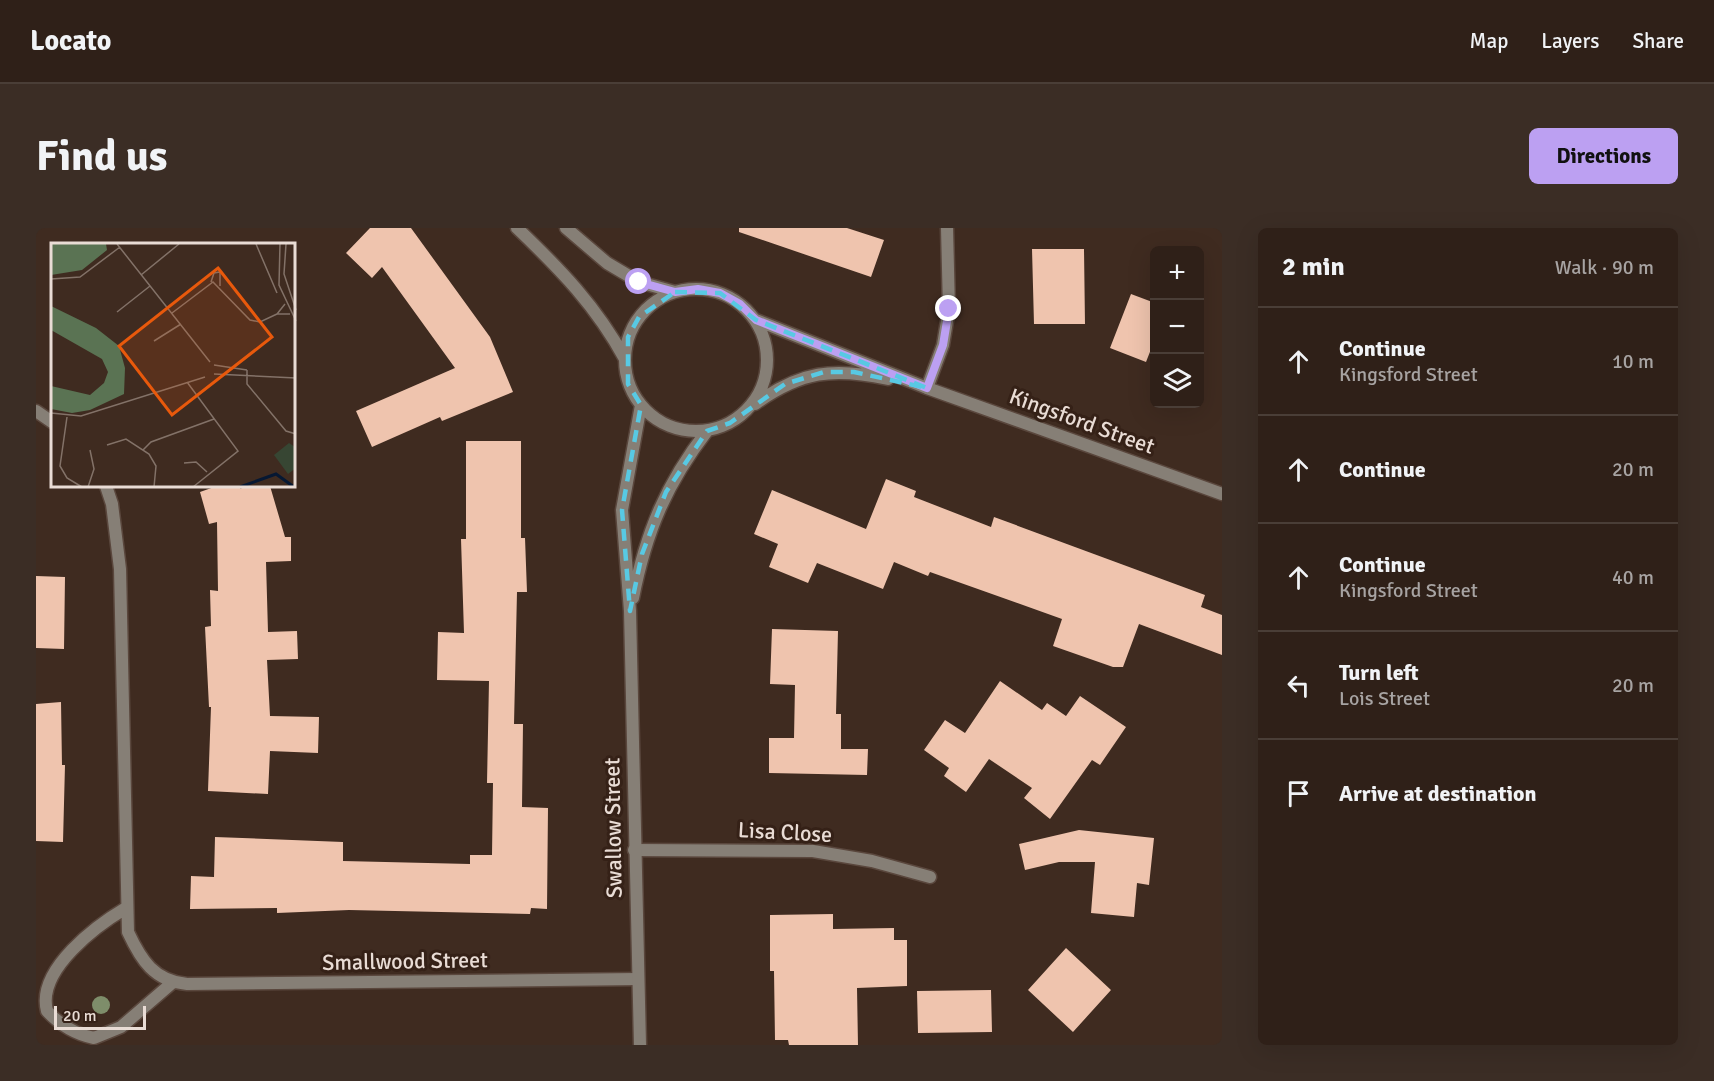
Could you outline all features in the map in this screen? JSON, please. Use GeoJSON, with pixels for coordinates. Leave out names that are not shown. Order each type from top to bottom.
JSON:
{"type":"FeatureCollection","features":[{"type":"Feature","properties":{"kind":"street"},"geometry":{"type":"LineString","coordinates":[[517,228],[559,268],[594,308],[625,359]]}},
{"type":"Feature","properties":{"kind":"street"},"geometry":{"type":"LineString","coordinates":[[566,228],[607,263],[639,282],[675,292]]}},
{"type":"Feature","properties":{"kind":"street"},"geometry":{"type":"LineString","coordinates":[[927,388],[943,345],[949,309],[947,228]]}},
{"type":"Feature","properties":{"kind":"street"},"geometry":{"type":"LineString","coordinates":[[698,289],[720,293],[740,304],[756,320],[765,341],[768,363],[763,387],[750,408],[730,423],[707,431],[683,430],[659,422],[641,405],[628,384],[625,359],[628,337],[639,317],[655,302],[675,292],[698,289]]}},
{"type":"Feature","properties":{"kind":"street","name":"Kingsford Street"},"geometry":{"type":"LineString","coordinates":[[756,320],[927,388],[1222,494]]}},
{"type":"Feature","properties":{"kind":"street","name":"Kingsford Street"},"geometry":{"type":"LineString","coordinates":[[750,408],[785,384],[824,372],[854,372],[927,388]]}},
{"type":"Feature","properties":{"kind":"street","name":"Swallow Street"},"geometry":{"type":"LineString","coordinates":[[640,1045],[630,611],[622,510],[641,405]]}},
{"type":"Feature","properties":{"kind":"street"},"geometry":{"type":"LineString","coordinates":[[36,411],[51,421]]}},
{"type":"Feature","properties":{"kind":"street","name":"Swallow Street"},"geometry":{"type":"LineString","coordinates":[[630,611],[642,554],[659,510],[686,459],[707,431]]}},
{"type":"Feature","properties":{"kind":"street"},"geometry":{"type":"LineString","coordinates":[[107,488],[114,513],[120,569],[128,932],[138,955],[153,973],[172,982],[121,1027],[94,1038],[68,1029],[43,1006],[39,989],[41,973],[52,958],[86,932],[126,908]]}},
{"type":"Feature","properties":{"kind":"street","name":"Lisa Close"},"geometry":{"type":"LineString","coordinates":[[634,850],[813,851],[872,861],[930,878]]}},
{"type":"Feature","properties":{"kind":"street","name":"Smallwood Street"},"geometry":{"type":"LineString","coordinates":[[172,982],[638,979]]}},
{"type":"Feature","properties":{"kind":"highlighted area"},"geometry":{"type":"Polygon","coordinates":[[[675,292],[720,293],[756,320],[927,388],[854,372],[824,372],[785,384],[730,423],[707,431],[666,492],[642,554],[630,611],[622,510],[641,405],[628,384],[628,337],[639,317],[675,292]]]}},
{"type":"Feature","properties":{"kind":"building"},"geometry":{"type":"Polygon","coordinates":[[[370,228],[411,228],[490,337],[513,392],[442,421],[440,417],[372,447],[356,411],[455,368],[382,267],[372,278],[346,253],[370,228]]]}},
{"type":"Feature","properties":{"kind":"building"},"geometry":{"type":"Polygon","coordinates":[[[739,228],[847,228],[884,240],[871,277],[739,232],[739,228]]]}},
{"type":"Feature","properties":{"kind":"building"},"geometry":{"type":"Polygon","coordinates":[[[1032,249],[1084,249],[1085,324],[1034,324],[1032,249]]]}},
{"type":"Feature","properties":{"kind":"building"},"geometry":{"type":"Polygon","coordinates":[[[1131,294],[1150,301],[1150,352],[1146,362],[1110,348],[1131,294]]]}},
{"type":"Feature","properties":{"kind":"building"},"geometry":{"type":"Polygon","coordinates":[[[466,441],[521,441],[521,538],[525,538],[527,592],[517,592],[514,724],[523,724],[522,807],[548,808],[547,909],[531,908],[530,914],[349,910],[277,913],[277,908],[190,909],[191,876],[214,877],[215,837],[343,842],[343,861],[470,864],[470,855],[492,855],[493,783],[487,783],[489,681],[437,680],[438,632],[464,633],[461,539],[466,539],[466,441]]]}},
{"type":"Feature","properties":{"kind":"building"},"geometry":{"type":"Polygon","coordinates":[[[886,479],[916,491],[914,497],[991,527],[994,517],[1205,595],[1201,607],[1222,615],[1222,655],[1139,624],[1123,667],[1113,667],[1053,646],[1062,619],[930,572],[928,576],[894,562],[883,589],[817,563],[808,583],[769,567],[778,544],[754,534],[772,490],[866,529],[886,479]]]}},
{"type":"Feature","properties":{"kind":"building"},"geometry":{"type":"Polygon","coordinates":[[[211,488],[271,488],[285,537],[291,537],[291,561],[266,562],[268,632],[297,631],[298,659],[267,660],[270,716],[319,717],[318,753],[270,751],[268,794],[208,791],[211,707],[209,707],[205,627],[211,626],[210,590],[218,591],[217,522],[209,524],[200,492],[211,488]]]}},
{"type":"Feature","properties":{"kind":"building"},"geometry":{"type":"Polygon","coordinates":[[[36,576],[65,577],[64,649],[36,648],[36,576]]]}},
{"type":"Feature","properties":{"kind":"building"},"geometry":{"type":"Polygon","coordinates":[[[772,629],[838,631],[836,714],[841,714],[841,749],[868,749],[867,775],[769,773],[769,738],[794,738],[795,685],[770,684],[772,629]]]}},
{"type":"Feature","properties":{"kind":"building"},"geometry":{"type":"Polygon","coordinates":[[[1000,681],[1042,710],[1047,703],[1066,716],[1080,696],[1126,727],[1100,765],[1092,760],[1050,819],[1024,798],[1032,788],[989,759],[966,792],[944,776],[949,768],[924,750],[945,720],[965,733],[1000,681]]]}},
{"type":"Feature","properties":{"kind":"building"},"geometry":{"type":"Polygon","coordinates":[[[61,702],[62,765],[65,765],[63,842],[36,841],[36,704],[61,702]]]}},
{"type":"Feature","properties":{"kind":"building"},"geometry":{"type":"Polygon","coordinates":[[[1079,830],[1154,838],[1149,885],[1137,883],[1134,917],[1091,913],[1095,862],[1059,862],[1025,870],[1019,844],[1079,830]]]}},
{"type":"Feature","properties":{"kind":"building"},"geometry":{"type":"Polygon","coordinates":[[[833,914],[833,929],[894,928],[894,940],[907,940],[907,986],[857,988],[858,1045],[789,1045],[788,1040],[775,1040],[774,971],[770,971],[770,915],[833,914]]]}},
{"type":"Feature","properties":{"kind":"building"},"geometry":{"type":"Polygon","coordinates":[[[1066,948],[1111,990],[1073,1032],[1028,990],[1066,948]]]}},
{"type":"Feature","properties":{"kind":"building"},"geometry":{"type":"Polygon","coordinates":[[[991,990],[992,1032],[918,1033],[917,991],[991,990]]]}},
{"type":"Feature","properties":{"kind":"route"},"geometry":{"type":"LineString","coordinates":[[639,282],[675,292],[698,289],[720,293],[740,304],[756,320],[927,388],[943,345],[949,309]]}}]}
